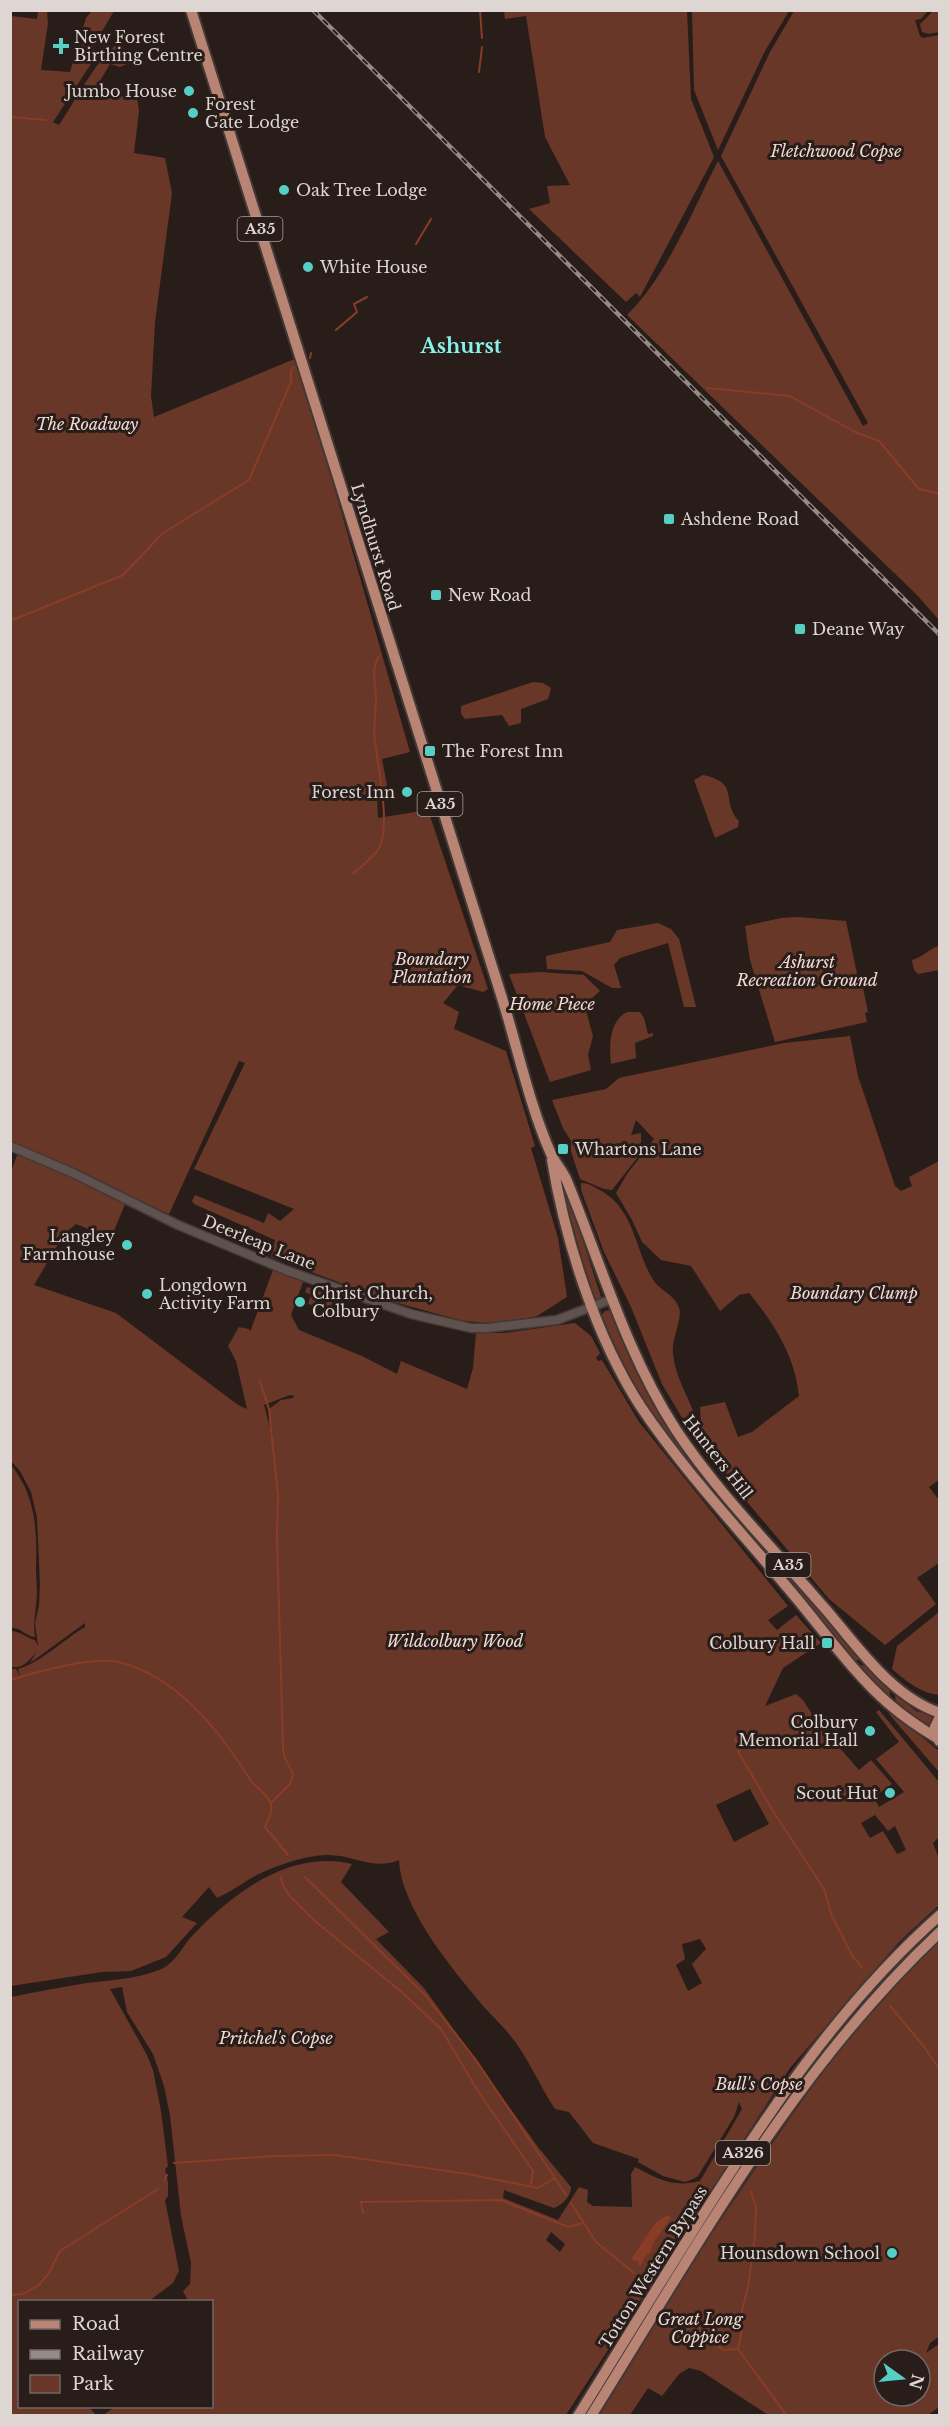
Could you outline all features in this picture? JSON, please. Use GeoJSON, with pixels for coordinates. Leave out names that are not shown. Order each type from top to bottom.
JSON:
{"type":"FeatureCollection","features":[{"type":"Feature","properties":{"kind":"main road","name":"Lyndhurst Road"},"geometry":{"type":"LineString","coordinates":[[192,10],[502,998],[530,1094]]}},
{"type":"Feature","properties":{"kind":"main road","name":"Hunters Hill"},"geometry":{"type":"LineString","coordinates":[[530,1094],[551,1155],[558,1193],[592,1307],[621,1371],[640,1404],[660,1434],[887,1703],[938,1740]]}},
{"type":"Feature","properties":{"kind":"main road","name":"Hunters Hill"},"geometry":{"type":"LineString","coordinates":[[551,1155],[566,1178],[612,1299],[656,1398],[703,1467],[878,1669],[912,1701],[939,1713]]}},
{"type":"Feature","properties":{"kind":"main road"},"geometry":{"type":"LineString","coordinates":[[938,1740],[935,1727],[939,1717]]}},
{"type":"Feature","properties":{"kind":"main road","name":"Totton Western Bypass"},"geometry":{"type":"LineString","coordinates":[[578,2415],[732,2169],[812,2054],[892,1961],[939,1916]]}},
{"type":"Feature","properties":{"kind":"main road","name":"Totton Western Bypass"},"geometry":{"type":"LineString","coordinates":[[591,2415],[742,2175],[812,2077],[900,1970],[939,1932]]}},
{"type":"Feature","properties":{"kind":"street","name":"Deerleap Lane"},"geometry":{"type":"LineString","coordinates":[[10,1146],[73,1173],[178,1225],[288,1271],[411,1314],[471,1328],[487,1328],[545,1322],[612,1299]]}},
{"type":"Feature","properties":{"kind":"green space"},"geometry":{"type":"Polygon","coordinates":[[[38,11],[47,11],[48,23],[41,70],[70,72],[86,18],[92,11],[114,11],[92,48],[98,53],[53,122],[59,125],[96,67],[122,41],[127,64],[120,67],[110,64],[98,84],[117,95],[137,98],[139,111],[134,153],[165,158],[172,193],[155,322],[151,396],[154,417],[297,358],[410,752],[382,759],[388,791],[386,797],[377,797],[378,818],[428,810],[488,989],[483,992],[458,985],[443,1003],[459,1012],[454,1029],[506,1051],[535,1146],[531,1148],[558,1238],[567,1297],[537,1316],[492,1323],[463,1321],[387,1300],[271,1257],[275,1240],[194,1204],[192,1201],[195,1195],[264,1223],[268,1213],[280,1221],[294,1209],[194,1169],[245,1063],[239,1061],[169,1214],[11,1143],[11,16],[37,19],[38,11]]]}},
{"type":"Feature","properties":{"kind":"green space"},"geometry":{"type":"Polygon","coordinates":[[[504,11],[687,11],[691,99],[714,157],[640,297],[636,293],[626,302],[529,209],[550,203],[547,186],[570,185],[545,137],[526,16],[505,19],[504,11]]]}},
{"type":"Feature","properties":{"kind":"green space","name":"Fletchwood Copse"},"geometry":{"type":"Polygon","coordinates":[[[692,11],[789,11],[765,51],[718,150],[694,90],[692,11]]]}},
{"type":"Feature","properties":{"kind":"green space"},"geometry":{"type":"Polygon","coordinates":[[[794,11],[928,11],[921,19],[915,20],[920,36],[923,38],[939,35],[939,620],[917,595],[627,315],[667,262],[718,161],[863,426],[868,423],[721,156],[770,52],[794,11]]]}},
{"type":"Feature","properties":{"kind":"green space"},"geometry":{"type":"Polygon","coordinates":[[[933,11],[939,11],[939,32],[929,34],[922,32],[920,24],[933,11]]]}},
{"type":"Feature","properties":{"kind":"green space"},"geometry":{"type":"Polygon","coordinates":[[[533,682],[543,683],[551,688],[548,699],[521,709],[521,723],[509,726],[502,715],[465,719],[461,714],[461,706],[533,682]]]}},
{"type":"Feature","properties":{"kind":"green space"},"geometry":{"type":"Polygon","coordinates":[[[703,775],[715,778],[726,788],[731,807],[739,821],[738,827],[715,838],[694,780],[703,775]]]}},
{"type":"Feature","properties":{"kind":"green space","name":"Ashurst Recreation Ground"},"geometry":{"type":"Polygon","coordinates":[[[781,918],[846,921],[860,988],[863,988],[868,1012],[865,1013],[867,1022],[775,1042],[750,960],[745,926],[781,918]]]}},
{"type":"Feature","properties":{"kind":"green space"},"geometry":{"type":"Polygon","coordinates":[[[658,923],[671,929],[679,939],[696,1007],[684,1007],[668,943],[620,958],[614,965],[621,988],[612,988],[582,971],[547,969],[546,956],[610,942],[617,930],[658,923]]]}},
{"type":"Feature","properties":{"kind":"green space"},"geometry":{"type":"Polygon","coordinates":[[[939,946],[939,970],[918,974],[914,970],[912,960],[939,946]]]}},
{"type":"Feature","properties":{"kind":"green space","name":"Home Piece"},"geometry":{"type":"Polygon","coordinates":[[[540,972],[584,975],[600,991],[592,998],[583,1000],[593,1036],[588,1055],[591,1070],[550,1082],[509,974],[540,972]]]}},
{"type":"Feature","properties":{"kind":"green space"},"geometry":{"type":"Polygon","coordinates":[[[627,1012],[640,1012],[648,1034],[653,1033],[653,1036],[635,1043],[636,1058],[611,1064],[610,1042],[614,1028],[621,1016],[627,1012]]]}},
{"type":"Feature","properties":{"kind":"green space","name":"Boundary Clump"},"geometry":{"type":"Polygon","coordinates":[[[850,1036],[858,1076],[895,1186],[901,1191],[912,1186],[909,1177],[939,1161],[940,1479],[929,1487],[939,1500],[939,1563],[917,1578],[936,1604],[885,1645],[829,1599],[743,1497],[702,1444],[700,1407],[725,1402],[738,1437],[752,1432],[799,1396],[793,1367],[775,1328],[749,1293],[739,1295],[720,1311],[691,1266],[661,1260],[642,1242],[616,1193],[627,1174],[654,1139],[636,1120],[631,1135],[641,1133],[641,1153],[612,1190],[604,1189],[580,1179],[571,1151],[571,1141],[552,1100],[606,1089],[619,1078],[784,1043],[850,1036]]]}},
{"type":"Feature","properties":{"kind":"green space"},"geometry":{"type":"Polygon","coordinates":[[[18,1152],[126,1202],[111,1238],[76,1224],[64,1234],[34,1285],[116,1313],[238,1405],[247,1409],[236,1361],[228,1346],[239,1327],[249,1329],[250,1332],[273,1270],[303,1282],[291,1315],[299,1330],[362,1356],[397,1374],[401,1361],[467,1389],[473,1368],[476,1333],[505,1333],[575,1323],[591,1336],[600,1353],[596,1358],[598,1361],[602,1360],[639,1422],[788,1606],[768,1620],[777,1630],[796,1615],[821,1643],[783,1668],[765,1706],[796,1694],[859,1770],[871,1760],[892,1784],[874,1797],[879,1807],[904,1792],[876,1759],[899,1742],[876,1712],[879,1710],[939,1782],[939,1837],[933,1843],[939,1859],[939,1905],[900,1941],[790,2068],[566,2415],[103,2415],[114,2408],[213,2408],[213,2300],[188,2300],[183,2291],[190,2284],[191,2263],[181,2216],[170,2115],[164,2086],[153,2054],[127,2012],[122,1987],[110,1989],[153,2070],[168,2166],[165,2169],[168,2196],[165,2200],[179,2271],[173,2283],[150,2300],[18,2300],[18,2408],[90,2408],[96,2415],[11,2415],[11,1997],[132,1977],[159,1970],[174,1960],[193,1935],[226,1904],[264,1878],[285,1869],[307,1863],[329,1861],[352,1864],[341,1882],[389,1932],[376,1939],[424,1988],[538,2147],[571,2187],[566,2200],[554,2208],[504,2190],[503,2198],[558,2220],[579,2187],[588,2190],[587,2202],[593,2206],[632,2207],[631,2174],[635,2167],[659,2179],[674,2183],[700,2181],[742,2109],[739,2102],[734,2117],[698,2176],[685,2182],[663,2176],[638,2162],[639,2159],[593,2143],[569,2112],[555,2109],[507,2031],[485,2008],[431,1939],[409,1899],[402,1879],[399,1860],[381,1864],[336,1855],[318,1856],[299,1859],[269,1869],[217,1898],[209,1887],[182,1917],[197,1923],[166,1957],[131,1971],[102,1972],[11,1986],[11,1669],[16,1669],[20,1676],[18,1669],[27,1666],[44,1656],[85,1627],[85,1623],[30,1663],[37,1651],[23,1665],[11,1667],[11,1631],[35,1640],[38,1646],[35,1623],[39,1606],[40,1584],[37,1517],[31,1492],[20,1471],[11,1461],[10,1175],[18,1152]],[[290,1395],[264,1405],[273,1439],[269,1409],[281,1400],[293,1398],[294,1396],[290,1395]],[[750,1789],[716,1805],[734,1842],[769,1824],[750,1789]],[[875,1815],[861,1823],[870,1838],[883,1831],[897,1854],[906,1850],[895,1826],[888,1831],[875,1815]],[[700,1939],[682,1944],[685,1959],[676,1965],[688,1991],[702,1983],[692,1964],[706,1949],[700,1939]],[[551,2232],[546,2240],[560,2252],[565,2244],[551,2232]]]}},
{"type":"Feature","properties":{"kind":"green space"},"geometry":{"type":"Polygon","coordinates":[[[560,1173],[602,1300],[596,1301],[591,1290],[561,1184],[560,1173]]]}},
{"type":"Feature","properties":{"kind":"green space"},"geometry":{"type":"Polygon","coordinates":[[[581,1183],[598,1189],[619,1206],[632,1229],[652,1278],[677,1303],[680,1313],[673,1353],[679,1378],[696,1418],[691,1433],[662,1384],[631,1307],[604,1252],[581,1190],[581,1183]]]}},
{"type":"Feature","properties":{"kind":"green space"},"geometry":{"type":"Polygon","coordinates":[[[307,1287],[334,1296],[330,1310],[308,1304],[311,1295],[305,1292],[307,1287]]]}},
{"type":"Feature","properties":{"kind":"green space"},"geometry":{"type":"Polygon","coordinates":[[[610,1310],[614,1313],[647,1391],[862,1659],[854,1661],[699,1475],[646,1406],[620,1363],[601,1316],[605,1311],[610,1310]]]}},
{"type":"Feature","properties":{"kind":"green space"},"geometry":{"type":"Polygon","coordinates":[[[10,1464],[25,1488],[33,1513],[37,1591],[35,1637],[11,1628],[10,1464]]]}},
{"type":"Feature","properties":{"kind":"green space"},"geometry":{"type":"Polygon","coordinates":[[[939,1612],[939,1695],[919,1689],[892,1669],[897,1646],[939,1612]]]}},
{"type":"Feature","properties":{"kind":"green space"},"geometry":{"type":"Polygon","coordinates":[[[859,1666],[870,1667],[889,1688],[891,1701],[859,1666]]]}},
{"type":"Feature","properties":{"kind":"green space"},"geometry":{"type":"Polygon","coordinates":[[[895,1694],[916,1711],[934,1716],[931,1729],[896,1706],[895,1694]]]}},
{"type":"Feature","properties":{"kind":"green space"},"geometry":{"type":"Polygon","coordinates":[[[891,1712],[939,1751],[939,1772],[889,1714],[891,1712]]]}},
{"type":"Feature","properties":{"kind":"green space","name":"Great Long Coppice"},"geometry":{"type":"Polygon","coordinates":[[[939,1940],[940,2336],[930,2343],[928,2348],[872,2348],[872,2408],[932,2408],[932,2349],[939,2344],[939,2407],[928,2415],[768,2415],[701,2371],[689,2368],[679,2374],[662,2396],[648,2388],[630,2415],[597,2416],[689,2268],[791,2117],[836,2054],[885,1995],[939,1940]]]}},
{"type":"Feature","properties":{"kind":"shaded area"},"geometry":{"type":"Polygon","coordinates":[[[668,2215],[671,2218],[653,2243],[651,2252],[645,2256],[640,2267],[638,2261],[633,2261],[632,2258],[656,2222],[668,2215]]]}},
{"type":"Feature","properties":{"kind":"waterway"},"geometry":{"type":"LineString","coordinates":[[480,10],[482,38]]}},
{"type":"Feature","properties":{"kind":"waterway"},"geometry":{"type":"LineString","coordinates":[[479,72],[482,47]]}},
{"type":"Feature","properties":{"kind":"waterway"},"geometry":{"type":"LineString","coordinates":[[10,117],[46,120]]}},
{"type":"Feature","properties":{"kind":"waterway"},"geometry":{"type":"LineString","coordinates":[[416,244],[431,219]]}},
{"type":"Feature","properties":{"kind":"waterway"},"geometry":{"type":"LineString","coordinates":[[336,330],[357,312],[354,304],[367,297]]}},
{"type":"Feature","properties":{"kind":"waterway"},"geometry":{"type":"LineString","coordinates":[[310,358],[311,353]]}},
{"type":"Feature","properties":{"kind":"waterway"},"geometry":{"type":"LineString","coordinates":[[10,621],[123,575],[163,533],[249,480],[291,382],[291,370],[294,367]]}},
{"type":"Feature","properties":{"kind":"waterway"},"geometry":{"type":"LineString","coordinates":[[707,388],[790,396],[855,432],[879,441],[919,489],[940,494]]}},
{"type":"Feature","properties":{"kind":"waterway"},"geometry":{"type":"LineString","coordinates":[[353,874],[379,848],[384,826],[374,731],[376,696],[374,671],[379,656]]}},
{"type":"Feature","properties":{"kind":"waterway"},"geometry":{"type":"LineString","coordinates":[[260,1381],[269,1409],[278,1497],[283,1748],[284,1756],[293,1774],[290,1784],[271,1803]]}},
{"type":"Feature","properties":{"kind":"waterway"},"geometry":{"type":"LineString","coordinates":[[10,1680],[64,1666],[95,1661],[118,1662],[140,1669],[160,1680],[195,1708],[226,1744],[251,1781],[268,1798],[271,1811],[265,1827],[288,1855]]}},
{"type":"Feature","properties":{"kind":"waterway"},"geometry":{"type":"LineString","coordinates":[[735,1739],[739,1753],[773,1811],[824,1889],[832,1916],[853,1957],[862,1967]]}},
{"type":"Feature","properties":{"kind":"waterway"},"geometry":{"type":"LineString","coordinates":[[281,1877],[289,1895],[315,1921],[404,1994],[441,2029],[478,2091],[533,2171],[531,2184]]}},
{"type":"Feature","properties":{"kind":"waterway"},"geometry":{"type":"LineString","coordinates":[[305,1877],[426,1996],[476,2060],[555,2178]]}},
{"type":"Feature","properties":{"kind":"waterway"},"geometry":{"type":"LineString","coordinates":[[890,2006],[922,2044],[940,2070]]}},
{"type":"Feature","properties":{"kind":"waterway"},"geometry":{"type":"LineString","coordinates":[[174,2163],[274,2156],[335,2155],[468,2174],[538,2188],[555,2178],[566,2195]]}},
{"type":"Feature","properties":{"kind":"waterway"},"geometry":{"type":"LineString","coordinates":[[164,2181],[167,2175]]}},
{"type":"Feature","properties":{"kind":"waterway"},"geometry":{"type":"LineString","coordinates":[[10,2295],[23,2294],[39,2285],[49,2273],[60,2251],[158,2189]]}},
{"type":"Feature","properties":{"kind":"waterway"},"geometry":{"type":"LineString","coordinates":[[751,2192],[756,2207],[755,2235],[738,2349],[787,2416]]}},
{"type":"Feature","properties":{"kind":"waterway"},"geometry":{"type":"LineString","coordinates":[[363,2213],[361,2202],[501,2200],[568,2227],[584,2223]]}},
{"type":"Feature","properties":{"kind":"waterway"},"geometry":{"type":"LineString","coordinates":[[571,2203],[596,2242],[634,2273]]}},
{"type":"Feature","properties":{"kind":"waterway"},"geometry":{"type":"LineString","coordinates":[[684,2316],[723,2350],[737,2349]]}},
{"type":"Feature","properties":{"kind":"railway"},"geometry":{"type":"LineString","coordinates":[[313,10],[940,635]]}},
{"type":"Feature","properties":{"kind":"place","name":"New Forest Birthing Centre"},"geometry":{"type":"Point","coordinates":[61,46]}},
{"type":"Feature","properties":{"kind":"place","name":"Jumbo House"},"geometry":{"type":"Point","coordinates":[189,91]}},
{"type":"Feature","properties":{"kind":"place","name":"Forest Gate Lodge"},"geometry":{"type":"Point","coordinates":[193,113]}},
{"type":"Feature","properties":{"kind":"place","name":"Oak Tree Lodge"},"geometry":{"type":"Point","coordinates":[284,190]}},
{"type":"Feature","properties":{"kind":"place","name":"White House"},"geometry":{"type":"Point","coordinates":[308,267]}},
{"type":"Feature","properties":{"kind":"place","name":"Ashdene Road"},"geometry":{"type":"Point","coordinates":[669,519]}},
{"type":"Feature","properties":{"kind":"place","name":"New Road"},"geometry":{"type":"Point","coordinates":[436,595]}},
{"type":"Feature","properties":{"kind":"place","name":"Deane Way"},"geometry":{"type":"Point","coordinates":[800,629]}},
{"type":"Feature","properties":{"kind":"place","name":"The Forest Inn"},"geometry":{"type":"Point","coordinates":[430,751]}},
{"type":"Feature","properties":{"kind":"place","name":"Forest Inn"},"geometry":{"type":"Point","coordinates":[407,792]}},
{"type":"Feature","properties":{"kind":"place","name":"Whartons Lane"},"geometry":{"type":"Point","coordinates":[563,1149]}},
{"type":"Feature","properties":{"kind":"place","name":"Langley Farmhouse"},"geometry":{"type":"Point","coordinates":[127,1245]}},
{"type":"Feature","properties":{"kind":"place","name":"Longdown Activity Farm"},"geometry":{"type":"Point","coordinates":[147,1294]}},
{"type":"Feature","properties":{"kind":"place","name":"Christ Church, Colbury"},"geometry":{"type":"Point","coordinates":[300,1302]}},
{"type":"Feature","properties":{"kind":"place","name":"Colbury Hall"},"geometry":{"type":"Point","coordinates":[827,1643]}},
{"type":"Feature","properties":{"kind":"place","name":"Colbury Memorial Hall"},"geometry":{"type":"Point","coordinates":[870,1731]}},
{"type":"Feature","properties":{"kind":"place","name":"Scout Hut"},"geometry":{"type":"Point","coordinates":[890,1793]}},
{"type":"Feature","properties":{"kind":"place","name":"Hounsdown School"},"geometry":{"type":"Point","coordinates":[892,2253]}},
{"type":"Feature","properties":{"kind":"district","name":"Ashurst"},"geometry":{"type":"Point","coordinates":[461,346]}},
{"type":"Feature","properties":{"kind":"park label","name":"The Roadway"},"geometry":{"type":"Point","coordinates":[87,424]}},
{"type":"Feature","properties":{"kind":"park label","name":"Boundary Plantation"},"geometry":{"type":"Point","coordinates":[432,968]}},
{"type":"Feature","properties":{"kind":"park label","name":"Wildcolbury Wood"},"geometry":{"type":"Point","coordinates":[455,1641]}},
{"type":"Feature","properties":{"kind":"park label","name":"Pritchel's Copse"},"geometry":{"type":"Point","coordinates":[276,2038]}},
{"type":"Feature","properties":{"kind":"park label","name":"Bull's Copse"},"geometry":{"type":"Point","coordinates":[759,2084]}}]}
